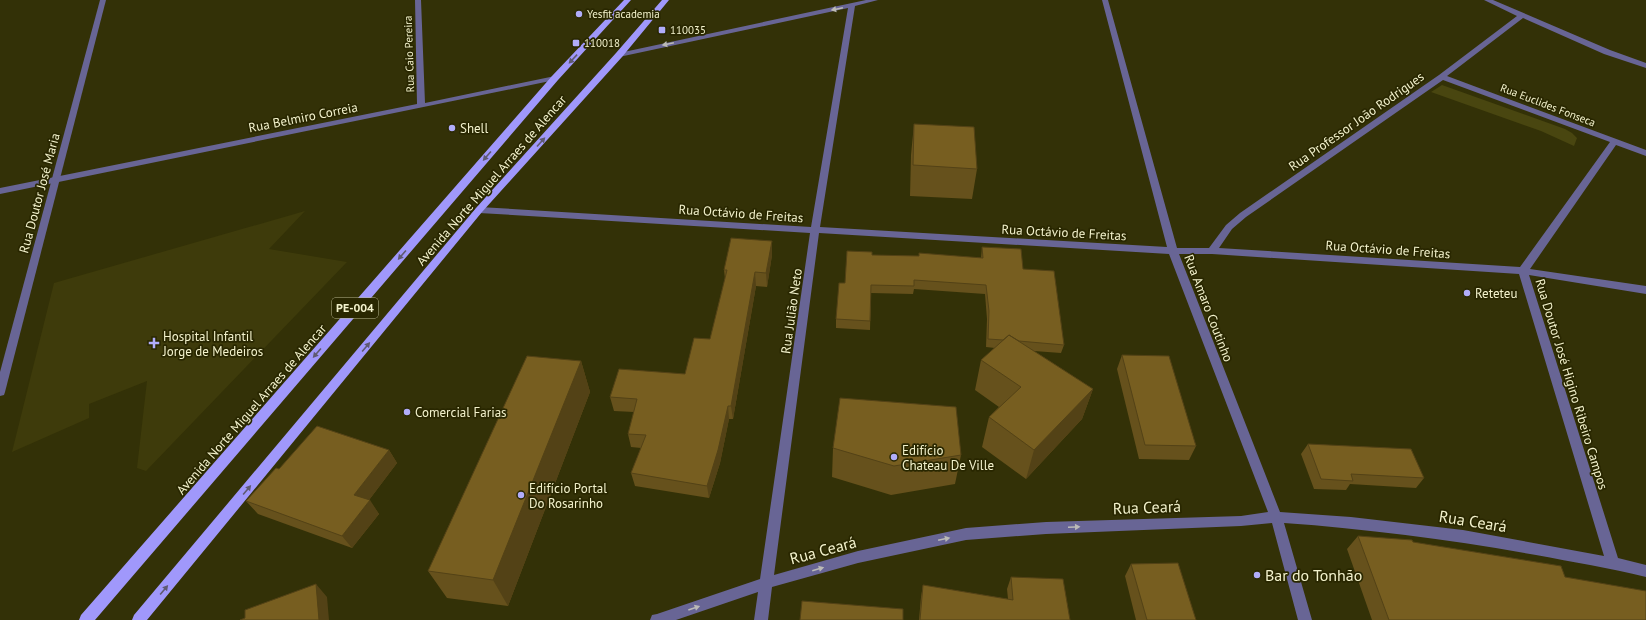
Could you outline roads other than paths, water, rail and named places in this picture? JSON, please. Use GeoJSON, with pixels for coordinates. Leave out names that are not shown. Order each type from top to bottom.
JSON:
{"type":"FeatureCollection","features":[{"type":"Feature","properties":{"kind":"main road","name":"Avenida Norte Miguel Arraes de Alencar"},"geometry":{"type":"LineString","coordinates":[[86,620],[555,78],[628,0]]}},
{"type":"Feature","properties":{"kind":"main road","name":"Avenida Norte Miguel Arraes de Alencar"},"geometry":{"type":"LineString","coordinates":[[139,620],[480,210],[620,55],[666,0]]}},
{"type":"Feature","properties":{"kind":"street","name":"Rua Doutor José Maria"},"geometry":{"type":"LineString","coordinates":[[0,392],[103,0]]}},
{"type":"Feature","properties":{"kind":"street","name":"Rua Caio Pereira"},"geometry":{"type":"LineString","coordinates":[[418,0],[421,106]]}},
{"type":"Feature","properties":{"kind":"street"},"geometry":{"type":"LineString","coordinates":[[620,55],[875,0]]}},
{"type":"Feature","properties":{"kind":"street","name":"Rua Amaro Coutinho"},"geometry":{"type":"LineString","coordinates":[[1105,0],[1173,252],[1276,517],[1304,620]]}},
{"type":"Feature","properties":{"kind":"street"},"geometry":{"type":"LineString","coordinates":[[1486,0],[1607,52],[1646,66]]}},
{"type":"Feature","properties":{"kind":"street","name":"Rua Julião Neto"},"geometry":{"type":"LineString","coordinates":[[761,620],[815,231],[852,6]]}},
{"type":"Feature","properties":{"kind":"street","name":"Rua Professor João Rodrigues"},"geometry":{"type":"LineString","coordinates":[[1212,251],[1229,227],[1243,215],[1442,77],[1521,16]]}},
{"type":"Feature","properties":{"kind":"street","name":"Rua Euclides Fonseca"},"geometry":{"type":"LineString","coordinates":[[1442,77],[1646,153]]}},
{"type":"Feature","properties":{"kind":"street","name":"Rua Belmiro Correia"},"geometry":{"type":"LineString","coordinates":[[0,191],[555,78]]}},
{"type":"Feature","properties":{"kind":"street","name":"Rua Doutor José Higino Ribeiro Campos"},"geometry":{"type":"LineString","coordinates":[[1613,563],[1523,271],[1614,142]]}},
{"type":"Feature","properties":{"kind":"street","name":"Rua Octávio de Freitas"},"geometry":{"type":"LineString","coordinates":[[480,210],[1173,252],[1212,251],[1523,271],[1646,290]]}},
{"type":"Feature","properties":{"kind":"street","name":"Rua Ceará"},"geometry":{"type":"LineString","coordinates":[[657,620],[766,583],[858,557],[966,534],[1046,528],[1241,521],[1276,517],[1351,522],[1463,536],[1613,563],[1646,571]]}},
{"type":"Feature","properties":{"kind":"place","name":"Yesfit academia"},"geometry":{"type":"Point","coordinates":[579,14]}},
{"type":"Feature","properties":{"kind":"place","name":"110035"},"geometry":{"type":"Point","coordinates":[662,30]}},
{"type":"Feature","properties":{"kind":"place","name":"110018"},"geometry":{"type":"Point","coordinates":[576,43]}},
{"type":"Feature","properties":{"kind":"place","name":"Shell"},"geometry":{"type":"Point","coordinates":[452,128]}},
{"type":"Feature","properties":{"kind":"place","name":"Reteteu"},"geometry":{"type":"Point","coordinates":[1467,293]}},
{"type":"Feature","properties":{"kind":"place","name":"Hospital Infantil Jorge de Medeiros"},"geometry":{"type":"Point","coordinates":[154,343]}},
{"type":"Feature","properties":{"kind":"place","name":"Comercial Farias"},"geometry":{"type":"Point","coordinates":[407,412]}},
{"type":"Feature","properties":{"kind":"place","name":"Edifício Chateau De Ville"},"geometry":{"type":"Point","coordinates":[894,457]}},
{"type":"Feature","properties":{"kind":"place","name":"Edifício Portal Do Rosarinho"},"geometry":{"type":"Point","coordinates":[521,495]}},
{"type":"Feature","properties":{"kind":"place","name":"Bar do Tonhão"},"geometry":{"type":"Point","coordinates":[1257,575]}}]}
